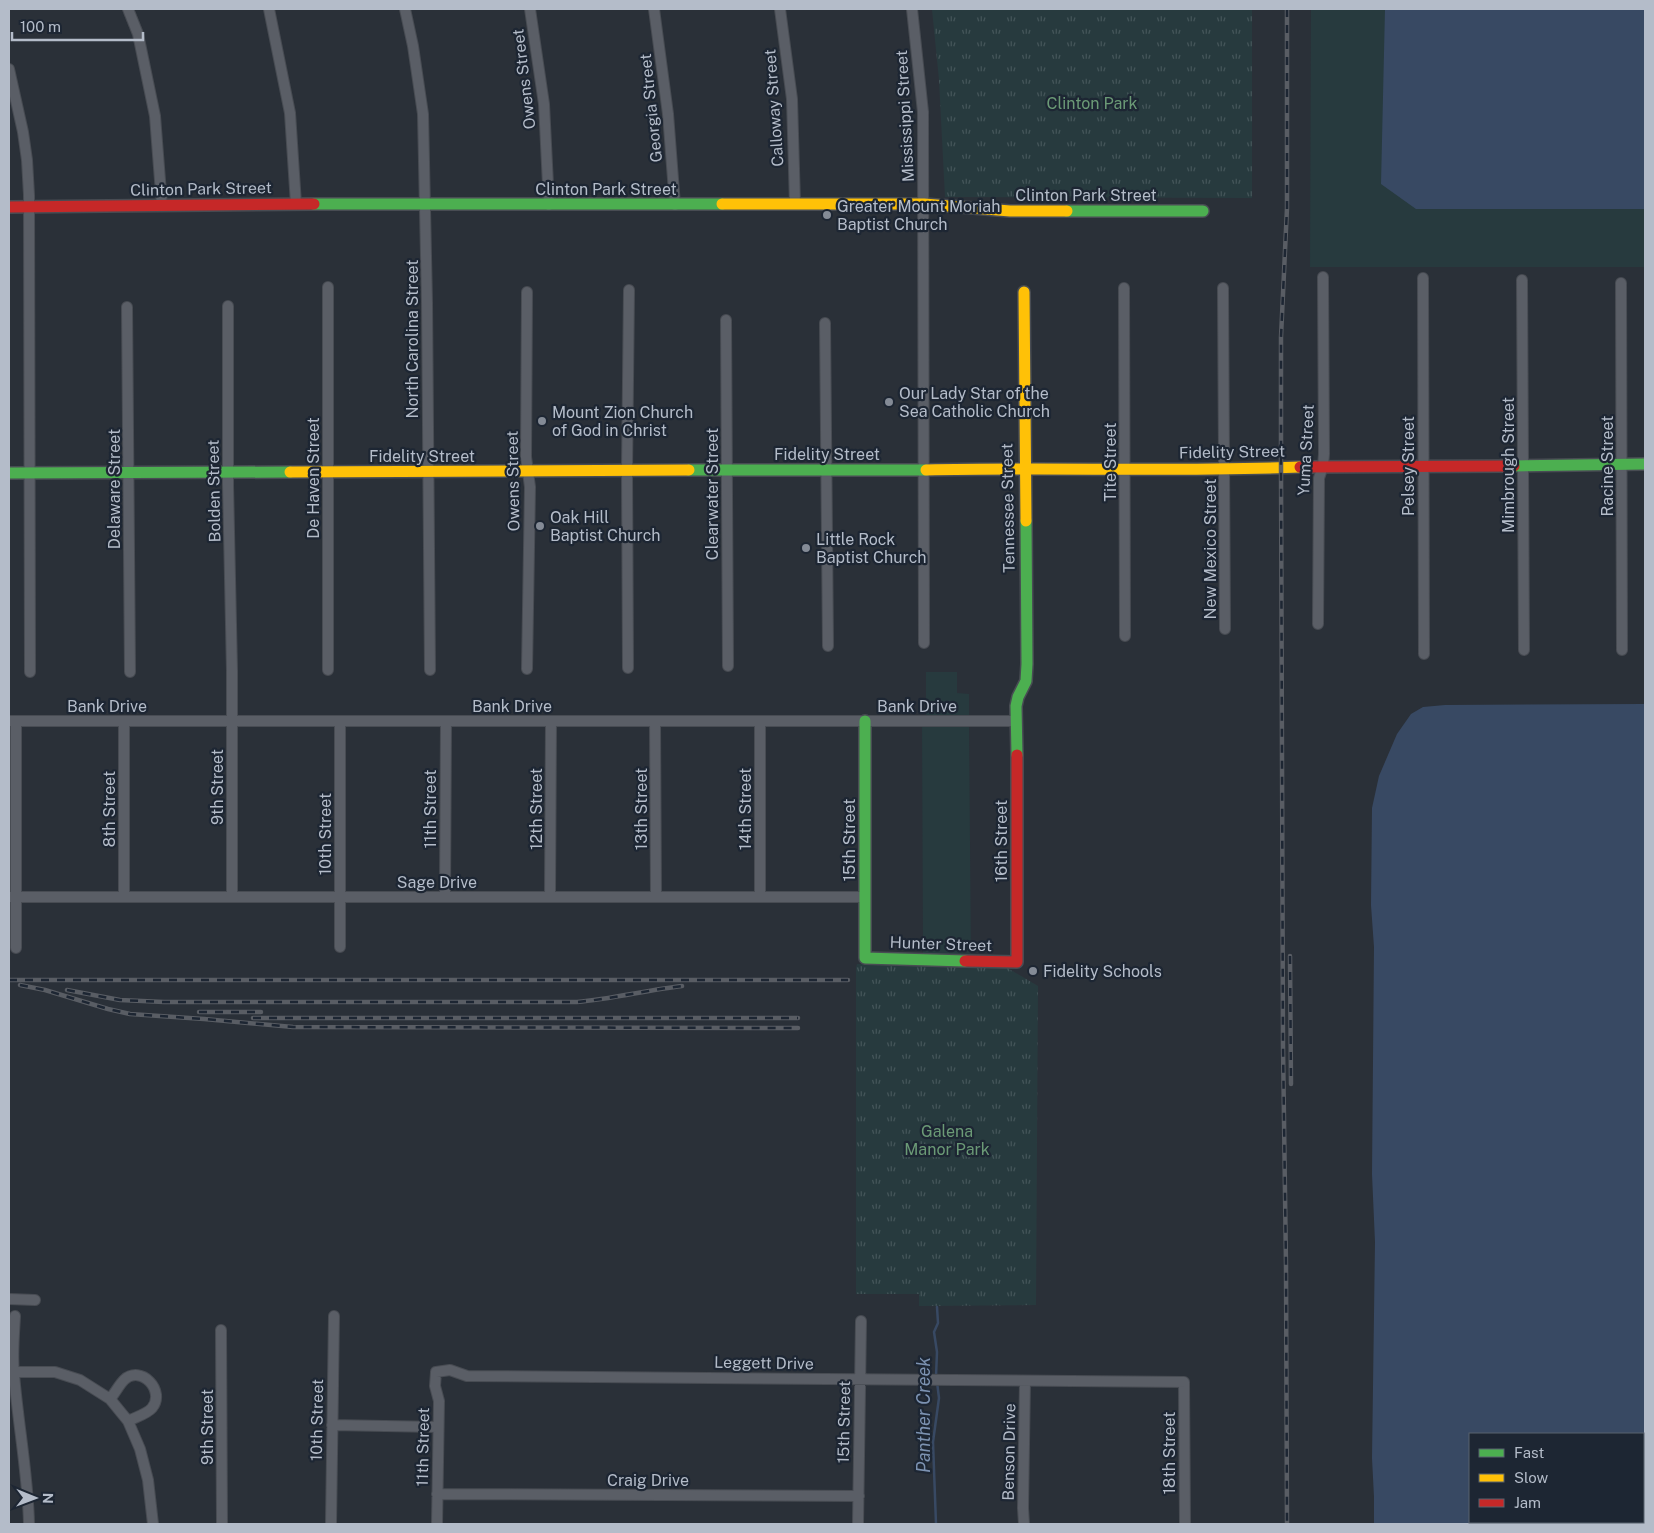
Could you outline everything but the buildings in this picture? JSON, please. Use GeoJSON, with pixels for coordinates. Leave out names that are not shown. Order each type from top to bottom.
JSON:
{"type":"FeatureCollection","features":[{"type":"Feature","properties":{"kind":"street"},"geometry":{"type":"LineString","coordinates":[[128,9],[138,34],[155,116],[162,206]]}},
{"type":"Feature","properties":{"kind":"street"},"geometry":{"type":"LineString","coordinates":[[269,9],[290,113],[296,204]]}},
{"type":"Feature","properties":{"kind":"street","name":"North Carolina Street"},"geometry":{"type":"LineString","coordinates":[[405,9],[413,46],[423,114],[428,312],[430,670]]}},
{"type":"Feature","properties":{"kind":"street","name":"Owens Street"},"geometry":{"type":"LineString","coordinates":[[530,9],[544,104],[549,205]]}},
{"type":"Feature","properties":{"kind":"street","name":"Georgia Street"},"geometry":{"type":"LineString","coordinates":[[654,9],[668,114],[675,205]]}},
{"type":"Feature","properties":{"kind":"street","name":"Calloway Street"},"geometry":{"type":"LineString","coordinates":[[780,9],[792,99],[795,204]]}},
{"type":"Feature","properties":{"kind":"street","name":"Mississippi Street"},"geometry":{"type":"LineString","coordinates":[[912,9],[916,27],[923,112],[924,643]]}},
{"type":"Feature","properties":{"kind":"street"},"geometry":{"type":"LineString","coordinates":[[9,70],[23,132],[27,160],[29,206],[30,672]]}},
{"type":"Feature","properties":{"kind":"street","name":"Clinton Park Street"},"geometry":{"type":"LineString","coordinates":[[9,207],[296,204],[924,204],[1010,211],[1203,211]]}},
{"type":"Feature","properties":{"kind":"street","name":"Yuma Street"},"geometry":{"type":"LineString","coordinates":[[1318,624],[1319,478],[1323,466],[1323,276]]}},
{"type":"Feature","properties":{"kind":"street","name":"Pelsey Street"},"geometry":{"type":"LineString","coordinates":[[1423,278],[1424,654]]}},
{"type":"Feature","properties":{"kind":"street","name":"Mimbrough Street"},"geometry":{"type":"LineString","coordinates":[[1522,280],[1524,650]]}},
{"type":"Feature","properties":{"kind":"street","name":"Racine Street"},"geometry":{"type":"LineString","coordinates":[[1622,282],[1622,650]]}},
{"type":"Feature","properties":{"kind":"street","name":"De Haven Street"},"geometry":{"type":"LineString","coordinates":[[328,287],[328,670]]}},
{"type":"Feature","properties":{"kind":"street","name":"Tite Street"},"geometry":{"type":"LineString","coordinates":[[1124,288],[1125,636]]}},
{"type":"Feature","properties":{"kind":"street","name":"New Mexico Street"},"geometry":{"type":"LineString","coordinates":[[1223,288],[1225,629]]}},
{"type":"Feature","properties":{"kind":"street"},"geometry":{"type":"LineString","coordinates":[[628,668],[627,471],[629,290]]}},
{"type":"Feature","properties":{"kind":"street","name":"Owens Street"},"geometry":{"type":"LineString","coordinates":[[527,292],[526,457],[530,487],[527,669]]}},
{"type":"Feature","properties":{"kind":"street","name":"Tennessee Street"},"geometry":{"type":"LineString","coordinates":[[1016,721],[1016,706],[1026,681],[1027,664],[1024,292]]}},
{"type":"Feature","properties":{"kind":"street","name":"Bolden Street"},"geometry":{"type":"LineString","coordinates":[[228,306],[228,473],[232,676]]}},
{"type":"Feature","properties":{"kind":"street","name":"Delaware Street"},"geometry":{"type":"LineString","coordinates":[[127,307],[130,672]]}},
{"type":"Feature","properties":{"kind":"street","name":"Clearwater Street"},"geometry":{"type":"LineString","coordinates":[[726,320],[728,666]]}},
{"type":"Feature","properties":{"kind":"street"},"geometry":{"type":"LineString","coordinates":[[825,323],[828,646]]}},
{"type":"Feature","properties":{"kind":"street","name":"Fidelity Street"},"geometry":{"type":"LineString","coordinates":[[9,473],[129,474],[1024,468],[1224,470],[1323,466],[1423,467],[1645,464]]}},
{"type":"Feature","properties":{"kind":"street","name":"9th Street"},"geometry":{"type":"LineString","coordinates":[[232,676],[232,897]]}},
{"type":"Feature","properties":{"kind":"street"},"geometry":{"type":"LineString","coordinates":[[12,721],[13,897],[16,948]]}},
{"type":"Feature","properties":{"kind":"street","name":"Bank Drive"},"geometry":{"type":"LineString","coordinates":[[12,721],[1016,721]]}},
{"type":"Feature","properties":{"kind":"street","name":"10th Street"},"geometry":{"type":"LineString","coordinates":[[340,721],[340,947]]}},
{"type":"Feature","properties":{"kind":"street","name":"11th Street"},"geometry":{"type":"LineString","coordinates":[[445,897],[446,721]]}},
{"type":"Feature","properties":{"kind":"street","name":"12th Street"},"geometry":{"type":"LineString","coordinates":[[550,897],[551,721]]}},
{"type":"Feature","properties":{"kind":"street","name":"13th Street"},"geometry":{"type":"LineString","coordinates":[[655,721],[656,897]]}},
{"type":"Feature","properties":{"kind":"street","name":"15th Street"},"geometry":{"type":"LineString","coordinates":[[865,721],[865,958]]}},
{"type":"Feature","properties":{"kind":"street","name":"16th Street"},"geometry":{"type":"LineString","coordinates":[[1016,721],[1018,828],[1017,962]]}},
{"type":"Feature","properties":{"kind":"street","name":"8th Street"},"geometry":{"type":"LineString","coordinates":[[124,722],[124,897]]}},
{"type":"Feature","properties":{"kind":"street","name":"14th Street"},"geometry":{"type":"LineString","coordinates":[[760,722],[760,897]]}},
{"type":"Feature","properties":{"kind":"street","name":"Sage Drive"},"geometry":{"type":"LineString","coordinates":[[13,897],[865,897]]}},
{"type":"Feature","properties":{"kind":"street","name":"Hunter Street"},"geometry":{"type":"LineString","coordinates":[[865,958],[1017,962]]}},
{"type":"Feature","properties":{"kind":"street"},"geometry":{"type":"LineString","coordinates":[[9,1299],[34,1300]]}},
{"type":"Feature","properties":{"kind":"street"},"geometry":{"type":"LineString","coordinates":[[14,1316],[11,1372],[25,1469],[29,1524]]}},
{"type":"Feature","properties":{"kind":"street","name":"10th Street"},"geometry":{"type":"LineString","coordinates":[[331,1524],[334,1316]]}},
{"type":"Feature","properties":{"kind":"street","name":"15th Street"},"geometry":{"type":"LineString","coordinates":[[858,1524],[862,1321]]}},
{"type":"Feature","properties":{"kind":"street","name":"9th Street"},"geometry":{"type":"LineString","coordinates":[[222,1330],[222,1524]]}},
{"type":"Feature","properties":{"kind":"street","name":"Leggett Drive"},"geometry":{"type":"LineString","coordinates":[[436,1372],[450,1370],[467,1376],[1184,1382]]}},
{"type":"Feature","properties":{"kind":"street"},"geometry":{"type":"LineString","coordinates":[[11,1372],[55,1372],[80,1380],[110,1399],[128,1421],[140,1449],[148,1480],[153,1524]]}},
{"type":"Feature","properties":{"kind":"street","name":"11th Street"},"geometry":{"type":"LineString","coordinates":[[436,1372],[435,1386],[439,1401],[437,1524]]}},
{"type":"Feature","properties":{"kind":"street"},"geometry":{"type":"LineString","coordinates":[[110,1399],[125,1379],[132,1376],[140,1375],[152,1384],[156,1391],[154,1406],[149,1411],[128,1421]]}},
{"type":"Feature","properties":{"kind":"street","name":"Benson Drive"},"geometry":{"type":"LineString","coordinates":[[1024,1524],[1025,1381]]}},
{"type":"Feature","properties":{"kind":"street","name":"18th Street"},"geometry":{"type":"LineString","coordinates":[[1184,1382],[1184,1524]]}},
{"type":"Feature","properties":{"kind":"street"},"geometry":{"type":"LineString","coordinates":[[332,1425],[438,1427]]}},
{"type":"Feature","properties":{"kind":"street","name":"Craig Drive"},"geometry":{"type":"LineString","coordinates":[[437,1494],[859,1496]]}},
{"type":"Feature","properties":{"kind":"green space","name":"Clinton Park"},"geometry":{"type":"Polygon","coordinates":[[[932,9],[1252,9],[1252,198],[945,197],[939,80],[932,9]]]}},
{"type":"Feature","properties":{"kind":"green space"},"geometry":{"type":"Polygon","coordinates":[[[1311,9],[1645,9],[1645,267],[1310,267],[1311,9]]]}},
{"type":"Feature","properties":{"kind":"green space"},"geometry":{"type":"Polygon","coordinates":[[[926,672],[957,672],[957,693],[969,694],[969,716],[926,715],[926,672]]]}},
{"type":"Feature","properties":{"kind":"green space"},"geometry":{"type":"Polygon","coordinates":[[[922,726],[969,726],[971,956],[923,957],[922,726]]]}},
{"type":"Feature","properties":{"kind":"green space","name":"Galena Manor Park"},"geometry":{"type":"Polygon","coordinates":[[[857,964],[1008,965],[1009,969],[1038,986],[1036,1305],[919,1306],[919,1294],[856,1294],[857,964]]]}},
{"type":"Feature","properties":{"kind":"water"},"geometry":{"type":"Polygon","coordinates":[[[1385,9],[1645,9],[1645,209],[1416,209],[1381,184],[1385,9]]]}},
{"type":"Feature","properties":{"kind":"water"},"geometry":{"type":"Polygon","coordinates":[[[1645,704],[1645,1524],[1374,1524],[1372,1458],[1375,1242],[1372,1174],[1374,947],[1371,905],[1372,808],[1379,776],[1397,734],[1411,714],[1423,707],[1445,705],[1645,704]]]}},
{"type":"Feature","properties":{"kind":"waterway","name":"Panther Creek"},"geometry":{"type":"LineString","coordinates":[[936,1376],[937,1352],[934,1332],[938,1323],[937,1307]]}},
{"type":"Feature","properties":{"kind":"waterway","name":"Panther Creek"},"geometry":{"type":"LineString","coordinates":[[936,1524],[933,1442],[939,1398],[937,1382]]}},
{"type":"Feature","properties":{"kind":"railway"},"geometry":{"type":"LineString","coordinates":[[1287,9],[1287,208],[1281,337],[1283,1046],[1287,1524]]}},
{"type":"Feature","properties":{"kind":"railway"},"geometry":{"type":"LineString","coordinates":[[1290,956],[1291,1084]]}},
{"type":"Feature","properties":{"kind":"railway"},"geometry":{"type":"LineString","coordinates":[[9,980],[848,980]]}},
{"type":"Feature","properties":{"kind":"railway"},"geometry":{"type":"LineString","coordinates":[[20,985],[45,990],[130,1014],[293,1027],[798,1028]]}},
{"type":"Feature","properties":{"kind":"railway"},"geometry":{"type":"LineString","coordinates":[[67,990],[120,1000],[164,1002],[577,1002],[682,986]]}},
{"type":"Feature","properties":{"kind":"railway"},"geometry":{"type":"LineString","coordinates":[[199,1012],[261,1012]]}},
{"type":"Feature","properties":{"kind":"railway"},"geometry":{"type":"LineString","coordinates":[[253,1018],[798,1018]]}},
{"type":"Feature","properties":{"kind":"traffic: fast"},"geometry":{"type":"LineString","coordinates":[[314,204],[722,204]]}},
{"type":"Feature","properties":{"kind":"traffic: fast"},"geometry":{"type":"LineString","coordinates":[[1067,211],[1203,211]]}},
{"type":"Feature","properties":{"kind":"traffic: fast"},"geometry":{"type":"LineString","coordinates":[[1514,466],[1645,464]]}},
{"type":"Feature","properties":{"kind":"traffic: fast"},"geometry":{"type":"LineString","coordinates":[[689,470],[926,470]]}},
{"type":"Feature","properties":{"kind":"traffic: fast"},"geometry":{"type":"LineString","coordinates":[[9,473],[290,472]]}},
{"type":"Feature","properties":{"kind":"traffic: fast"},"geometry":{"type":"LineString","coordinates":[[1017,755],[1016,706],[1026,681],[1027,664],[1026,521]]}},
{"type":"Feature","properties":{"kind":"traffic: fast"},"geometry":{"type":"LineString","coordinates":[[865,721],[865,958],[965,961]]}},
{"type":"Feature","properties":{"kind":"traffic: slow"},"geometry":{"type":"LineString","coordinates":[[722,204],[924,204],[1010,211],[1067,211]]}},
{"type":"Feature","properties":{"kind":"traffic: slow"},"geometry":{"type":"LineString","coordinates":[[1024,292],[1026,521]]}},
{"type":"Feature","properties":{"kind":"traffic: slow"},"geometry":{"type":"LineString","coordinates":[[926,470],[1300,467]]}},
{"type":"Feature","properties":{"kind":"traffic: slow"},"geometry":{"type":"LineString","coordinates":[[290,472],[689,470]]}},
{"type":"Feature","properties":{"kind":"traffic: jam"},"geometry":{"type":"LineString","coordinates":[[9,207],[314,204]]}},
{"type":"Feature","properties":{"kind":"traffic: jam"},"geometry":{"type":"LineString","coordinates":[[1300,467],[1514,466]]}},
{"type":"Feature","properties":{"kind":"traffic: jam"},"geometry":{"type":"LineString","coordinates":[[965,961],[1017,962],[1017,755]]}},
{"type":"Feature","properties":{"kind":"place","name":"Greater Mount Moriah Baptist Church"},"geometry":{"type":"Point","coordinates":[827,215]}},
{"type":"Feature","properties":{"kind":"place","name":"Our Lady Star of the Sea Catholic Church"},"geometry":{"type":"Point","coordinates":[889,402]}},
{"type":"Feature","properties":{"kind":"place","name":"Mount Zion Church of God in Christ"},"geometry":{"type":"Point","coordinates":[542,421]}},
{"type":"Feature","properties":{"kind":"place","name":"Oak Hill Baptist Church"},"geometry":{"type":"Point","coordinates":[540,526]}},
{"type":"Feature","properties":{"kind":"place","name":"Little Rock Baptist Church"},"geometry":{"type":"Point","coordinates":[806,548]}},
{"type":"Feature","properties":{"kind":"place","name":"Fidelity Schools"},"geometry":{"type":"Point","coordinates":[1033,971]}}]}
